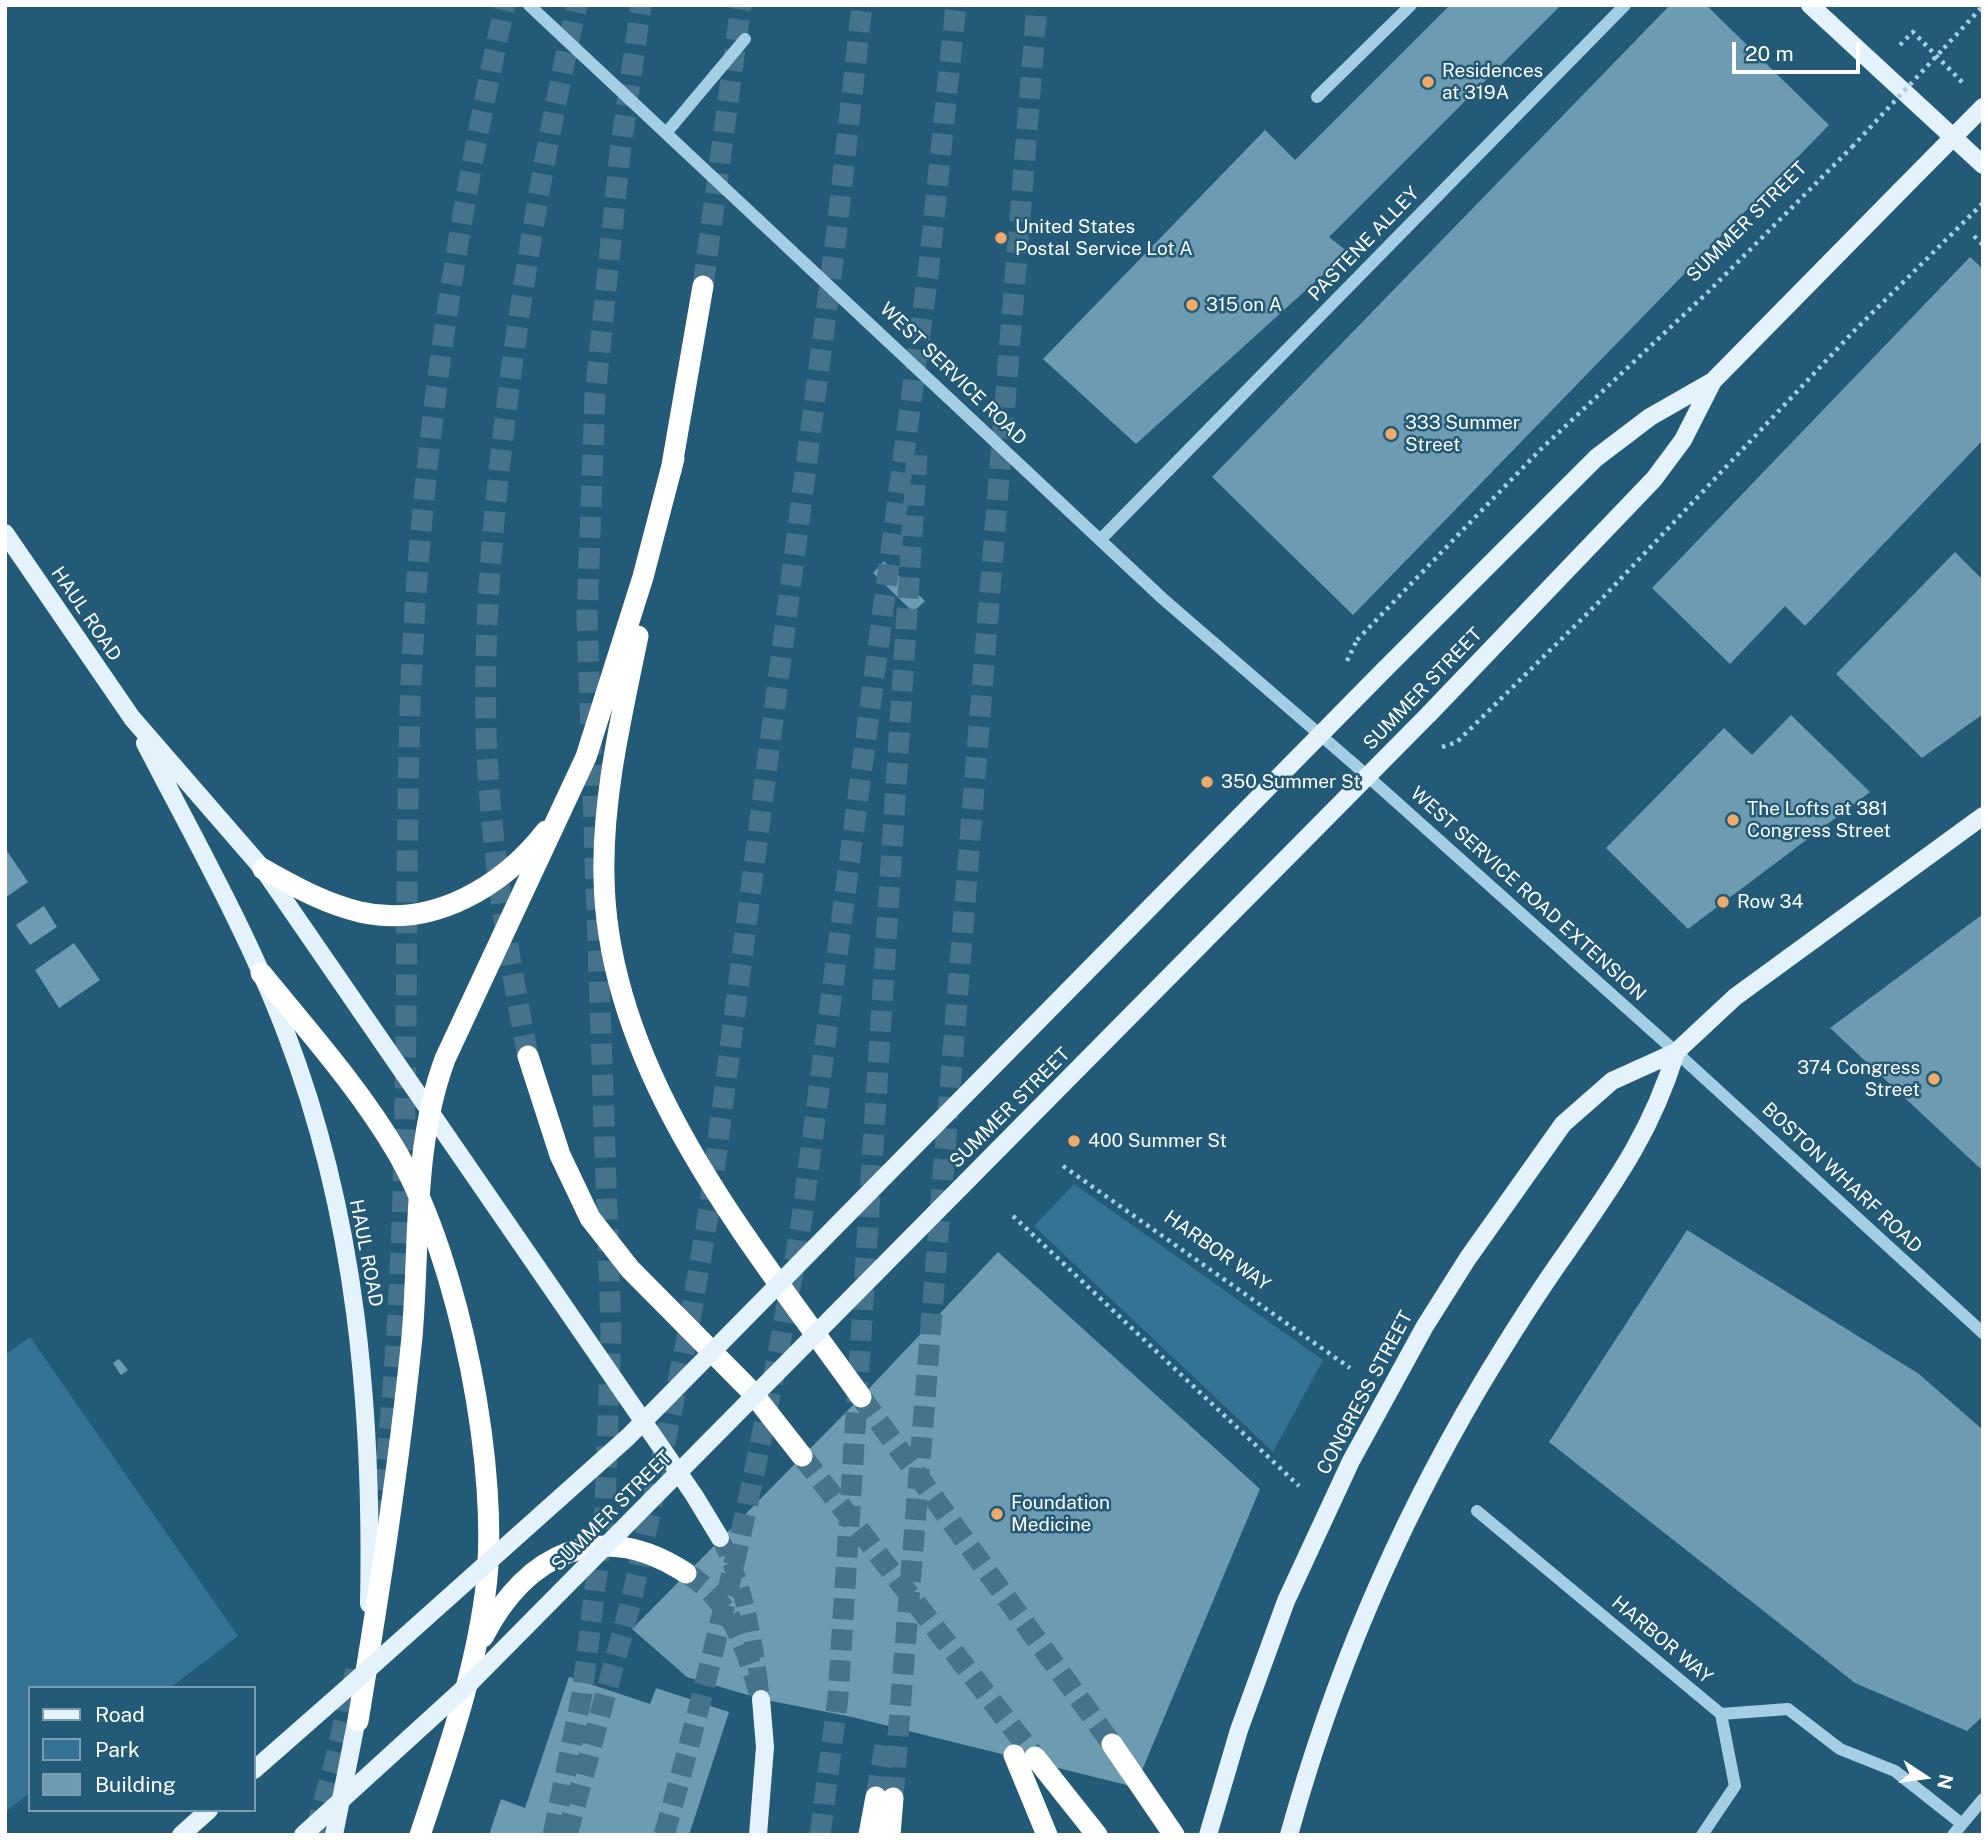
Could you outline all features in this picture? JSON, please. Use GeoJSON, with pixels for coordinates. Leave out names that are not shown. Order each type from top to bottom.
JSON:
{"type":"FeatureCollection","features":[{"type":"Feature","properties":{"kind":"highway"},"geometry":{"type":"LineString","coordinates":[[703,286],[674,458],[625,698],[606,828],[604,878],[608,933],[617,981],[647,1064],[701,1165],[744,1233],[861,1396]]}},
{"type":"Feature","properties":{"kind":"highway"},"geometry":{"type":"LineString","coordinates":[[358,1721],[401,1443],[423,1148],[429,1107],[460,1027],[569,798],[590,746],[629,624],[674,458]]}},
{"type":"Feature","properties":{"kind":"highway"},"geometry":{"type":"LineString","coordinates":[[263,869],[319,898],[361,912],[399,914],[441,907],[485,890],[503,877],[537,842],[569,798]]}},
{"type":"Feature","properties":{"kind":"highway"},"geometry":{"type":"LineString","coordinates":[[261,973],[367,1104],[400,1158],[420,1202],[457,1310],[477,1406],[485,1478],[487,1569],[471,1665],[421,1835]]}},
{"type":"Feature","properties":{"kind":"highway"},"geometry":{"type":"LineString","coordinates":[[528,1056],[560,1155],[590,1218],[630,1269],[751,1391],[802,1456]]}},
{"type":"Feature","properties":{"kind":"highway"},"geometry":{"type":"LineString","coordinates":[[471,1665],[494,1618],[515,1589],[542,1566],[568,1551],[600,1545],[634,1549],[664,1560],[685,1573]]}},
{"type":"Feature","properties":{"kind":"highway"},"geometry":{"type":"LineString","coordinates":[[1112,1744],[1174,1835]]}},
{"type":"Feature","properties":{"kind":"highway"},"geometry":{"type":"LineString","coordinates":[[1047,1835],[1024,1756],[1097,1835]]}},
{"type":"Feature","properties":{"kind":"highway"},"geometry":{"type":"LineString","coordinates":[[869,1835],[885,1797],[890,1835]]}},
{"type":"Feature","properties":{"kind":"main road"},"geometry":{"type":"LineString","coordinates":[[1811,5],[1983,165]]}},
{"type":"Feature","properties":{"kind":"main road","name":"SUMMER STREET"},"geometry":{"type":"LineString","coordinates":[[256,1768],[628,1437],[1596,458],[1640,424],[1713,381],[1983,107]]}},
{"type":"Feature","properties":{"kind":"main road","name":"SUMMER STREET"},"geometry":{"type":"LineString","coordinates":[[303,1835],[473,1680],[1429,714],[1654,479],[1683,440],[1713,381]]}},
{"type":"Feature","properties":{"kind":"main road","name":"HAUL ROAD"},"geometry":{"type":"LineString","coordinates":[[5,533],[132,718],[263,869],[429,1107],[694,1495],[720,1538]]}},
{"type":"Feature","properties":{"kind":"main road","name":"HAUL ROAD"},"geometry":{"type":"LineString","coordinates":[[132,718],[261,973],[286,1034],[322,1146],[355,1298],[367,1413],[370,1482],[369,1613],[358,1721],[334,1835]]}},
{"type":"Feature","properties":{"kind":"main road","name":"CONGRESS STREET"},"geometry":{"type":"LineString","coordinates":[[1208,1835],[1239,1730],[1286,1601],[1351,1461],[1424,1326],[1475,1247],[1563,1124],[1586,1101],[1612,1081],[1676,1052],[1735,997],[1983,816]]}},
{"type":"Feature","properties":{"kind":"main road"},"geometry":{"type":"LineString","coordinates":[[1289,1835],[1341,1674],[1403,1531],[1479,1389],[1523,1317],[1632,1158],[1664,1093],[1676,1052]]}},
{"type":"Feature","properties":{"kind":"main road"},"geometry":{"type":"LineString","coordinates":[[758,1835],[765,1747],[761,1699]]}},
{"type":"Feature","properties":{"kind":"main road"},"geometry":{"type":"LineString","coordinates":[[181,1835],[207,1812]]}},
{"type":"Feature","properties":{"kind":"street","name":"WEST SERVICE ROAD"},"geometry":{"type":"LineString","coordinates":[[530,5],[1100,540],[1218,648],[1355,765]]}},
{"type":"Feature","properties":{"kind":"street"},"geometry":{"type":"LineString","coordinates":[[1317,97],[1411,5]]}},
{"type":"Feature","properties":{"kind":"street","name":"PASTENE ALLEY"},"geometry":{"type":"LineString","coordinates":[[1100,540],[1625,5]]}},
{"type":"Feature","properties":{"kind":"street"},"geometry":{"type":"LineString","coordinates":[[667,132],[745,39]]}},
{"type":"Feature","properties":{"kind":"street","name":"WEST SERVICE ROAD EXTENSION"},"geometry":{"type":"LineString","coordinates":[[1355,765],[1676,1052]]}},
{"type":"Feature","properties":{"kind":"street","name":"BOSTON WHARF ROAD"},"geometry":{"type":"LineString","coordinates":[[1676,1052],[1983,1333]]}},
{"type":"Feature","properties":{"kind":"street","name":"HARBOR WAY"},"geometry":{"type":"LineString","coordinates":[[1477,1511],[1721,1714]]}},
{"type":"Feature","properties":{"kind":"street"},"geometry":{"type":"LineString","coordinates":[[1702,1835],[1735,1786],[1721,1714],[1788,1709],[1840,1749],[1895,1771],[1958,1830],[1983,1799]]}},
{"type":"Feature","properties":{"kind":"path","name":"SUMMER STREET"},"geometry":{"type":"LineString","coordinates":[[1357,640],[1539,452],[1708,292],[1852,146],[1983,6]]}},
{"type":"Feature","properties":{"kind":"path"},"geometry":{"type":"LineString","coordinates":[[1913,32],[1965,83]]}},
{"type":"Feature","properties":{"kind":"path"},"geometry":{"type":"LineString","coordinates":[[1457,742],[1595,606],[1826,360],[1983,203]]}},
{"type":"Feature","properties":{"kind":"path"},"geometry":{"type":"LineString","coordinates":[[1974,236],[1983,245]]}},
{"type":"Feature","properties":{"kind":"path","name":"HARBOR WAY"},"geometry":{"type":"LineString","coordinates":[[1063,1166],[1350,1368]]}},
{"type":"Feature","properties":{"kind":"path"},"geometry":{"type":"LineString","coordinates":[[1013,1216],[1299,1486]]}},
{"type":"Feature","properties":{"kind":"green space"},"geometry":{"type":"Polygon","coordinates":[[[1074,1184],[1323,1360],[1273,1452],[1034,1226],[1074,1184]]]}},
{"type":"Feature","properties":{"kind":"green space"},"geometry":{"type":"Polygon","coordinates":[[[30,1337],[238,1636],[173,1686],[28,1686],[28,1795],[5,1812],[5,1355],[30,1337]]]}},
{"type":"Feature","properties":{"kind":"building","name":"315 on A"},"geometry":{"type":"Polygon","coordinates":[[[1450,5],[1561,5],[1329,237],[1348,252],[1136,444],[1043,359],[1265,130],[1295,160],[1450,5]]]}},
{"type":"Feature","properties":{"kind":"building"},"geometry":{"type":"Polygon","coordinates":[[[1670,5],[1706,5],[1829,125],[1353,615],[1212,477],[1670,5]]]}},
{"type":"Feature","properties":{"kind":"building"},"geometry":{"type":"Polygon","coordinates":[[[1970,257],[1983,269],[1983,440],[1805,626],[1785,606],[1730,664],[1652,588],[1970,257]]]}},
{"type":"Feature","properties":{"kind":"building"},"geometry":{"type":"Polygon","coordinates":[[[1955,552],[1983,580],[1983,714],[1922,758],[1836,674],[1955,552]]]}},
{"type":"Feature","properties":{"kind":"building"},"geometry":{"type":"Polygon","coordinates":[[[884,561],[925,601],[913,612],[873,573],[884,561]]]}},
{"type":"Feature","properties":{"kind":"building","name":"The Lofts at 381 Congress Street"},"geometry":{"type":"Polygon","coordinates":[[[1791,715],[1870,792],[1688,929],[1606,848],[1724,728],[1752,755],[1791,715]]]}},
{"type":"Feature","properties":{"kind":"building"},"geometry":{"type":"Polygon","coordinates":[[[5,848],[28,882],[5,898],[5,848]]]}},
{"type":"Feature","properties":{"kind":"building"},"geometry":{"type":"Polygon","coordinates":[[[44,906],[57,927],[30,945],[16,925],[44,906]]]}},
{"type":"Feature","properties":{"kind":"building","name":"374 Congress Street"},"geometry":{"type":"Polygon","coordinates":[[[1983,914],[1983,1171],[1830,1028],[1983,914]]]}},
{"type":"Feature","properties":{"kind":"building"},"geometry":{"type":"Polygon","coordinates":[[[74,943],[100,980],[59,1008],[35,970],[74,943]]]}},
{"type":"Feature","properties":{"kind":"building"},"geometry":{"type":"Polygon","coordinates":[[[1687,1230],[1919,1374],[1983,1430],[1983,1716],[1967,1731],[1855,1683],[1549,1442],[1687,1230]]]}},
{"type":"Feature","properties":{"kind":"building","name":"Foundation Medicine"},"geometry":{"type":"Polygon","coordinates":[[[998,1252],[1260,1489],[1135,1787],[852,1717],[761,1699],[687,1677],[632,1629],[861,1397],[998,1252]]]}},
{"type":"Feature","properties":{"kind":"building"},"geometry":{"type":"Polygon","coordinates":[[[119,1359],[128,1370],[121,1375],[113,1363],[119,1359]]]}},
{"type":"Feature","properties":{"kind":"building"},"geometry":{"type":"Polygon","coordinates":[[[569,1677],[650,1704],[656,1688],[729,1712],[689,1835],[489,1835],[501,1799],[525,1808],[569,1677]]]}},
{"type":"Feature","properties":{"kind":"tunnel"},"geometry":{"type":"LineString","coordinates":[[375,1552],[388,1447],[402,1236],[410,709],[421,532],[454,267],[505,5]]}},
{"type":"Feature","properties":{"kind":"tunnel"},"geometry":{"type":"LineString","coordinates":[[528,1056],[513,976],[491,815],[486,734],[488,598],[511,373],[548,142],[577,5]]}},
{"type":"Feature","properties":{"kind":"tunnel"},"geometry":{"type":"LineString","coordinates":[[553,1835],[582,1694],[605,1508],[611,1331],[587,617],[595,396],[620,153],[641,5]]}},
{"type":"Feature","properties":{"kind":"tunnel"},"geometry":{"type":"LineString","coordinates":[[703,286],[741,5]]}},
{"type":"Feature","properties":{"kind":"tunnel"},"geometry":{"type":"LineString","coordinates":[[567,1835],[632,1598],[687,1338],[709,1210],[836,237],[862,5]]}},
{"type":"Feature","properties":{"kind":"tunnel"},"geometry":{"type":"LineString","coordinates":[[664,1835],[742,1531],[801,1224],[929,266],[956,5]]}},
{"type":"Feature","properties":{"kind":"tunnel"},"geometry":{"type":"LineString","coordinates":[[893,1798],[1037,5]]}},
{"type":"Feature","properties":{"kind":"tunnel"},"geometry":{"type":"LineString","coordinates":[[820,1835],[838,1697],[917,455]]}},
{"type":"Feature","properties":{"kind":"tunnel"},"geometry":{"type":"LineString","coordinates":[[861,1397],[1112,1744]]}},
{"type":"Feature","properties":{"kind":"tunnel"},"geometry":{"type":"LineString","coordinates":[[802,1456],[1035,1757]]}},
{"type":"Feature","properties":{"kind":"tunnel"},"geometry":{"type":"LineString","coordinates":[[720,1538],[743,1596],[761,1699]]}},
{"type":"Feature","properties":{"kind":"tunnel"},"geometry":{"type":"LineString","coordinates":[[686,1573],[715,1597],[736,1628],[761,1699]]}},
{"type":"Feature","properties":{"kind":"tunnel"},"geometry":{"type":"LineString","coordinates":[[315,1832],[356,1670]]}},
{"type":"Feature","properties":{"kind":"tunnel"},"geometry":{"type":"LineString","coordinates":[[876,1797],[885,1746]]}},
{"type":"Feature","properties":{"kind":"place","name":"Residences at 319A"},"geometry":{"type":"Point","coordinates":[1428,82]}},
{"type":"Feature","properties":{"kind":"place","name":"United States Postal Service Lot A"},"geometry":{"type":"Point","coordinates":[1001,238]}},
{"type":"Feature","properties":{"kind":"place","name":"315 on A"},"geometry":{"type":"Point","coordinates":[1192,305]}},
{"type":"Feature","properties":{"kind":"place","name":"333 Summer Street"},"geometry":{"type":"Point","coordinates":[1391,434]}},
{"type":"Feature","properties":{"kind":"place","name":"350 Summer St"},"geometry":{"type":"Point","coordinates":[1207,782]}},
{"type":"Feature","properties":{"kind":"place","name":"The Lofts at 381 Congress Street"},"geometry":{"type":"Point","coordinates":[1733,820]}},
{"type":"Feature","properties":{"kind":"place","name":"Row 34"},"geometry":{"type":"Point","coordinates":[1723,902]}},
{"type":"Feature","properties":{"kind":"place","name":"374 Congress Street"},"geometry":{"type":"Point","coordinates":[1934,1079]}},
{"type":"Feature","properties":{"kind":"place","name":"400 Summer St"},"geometry":{"type":"Point","coordinates":[1074,1141]}},
{"type":"Feature","properties":{"kind":"place","name":"Foundation Medicine"},"geometry":{"type":"Point","coordinates":[997,1514]}}]}
